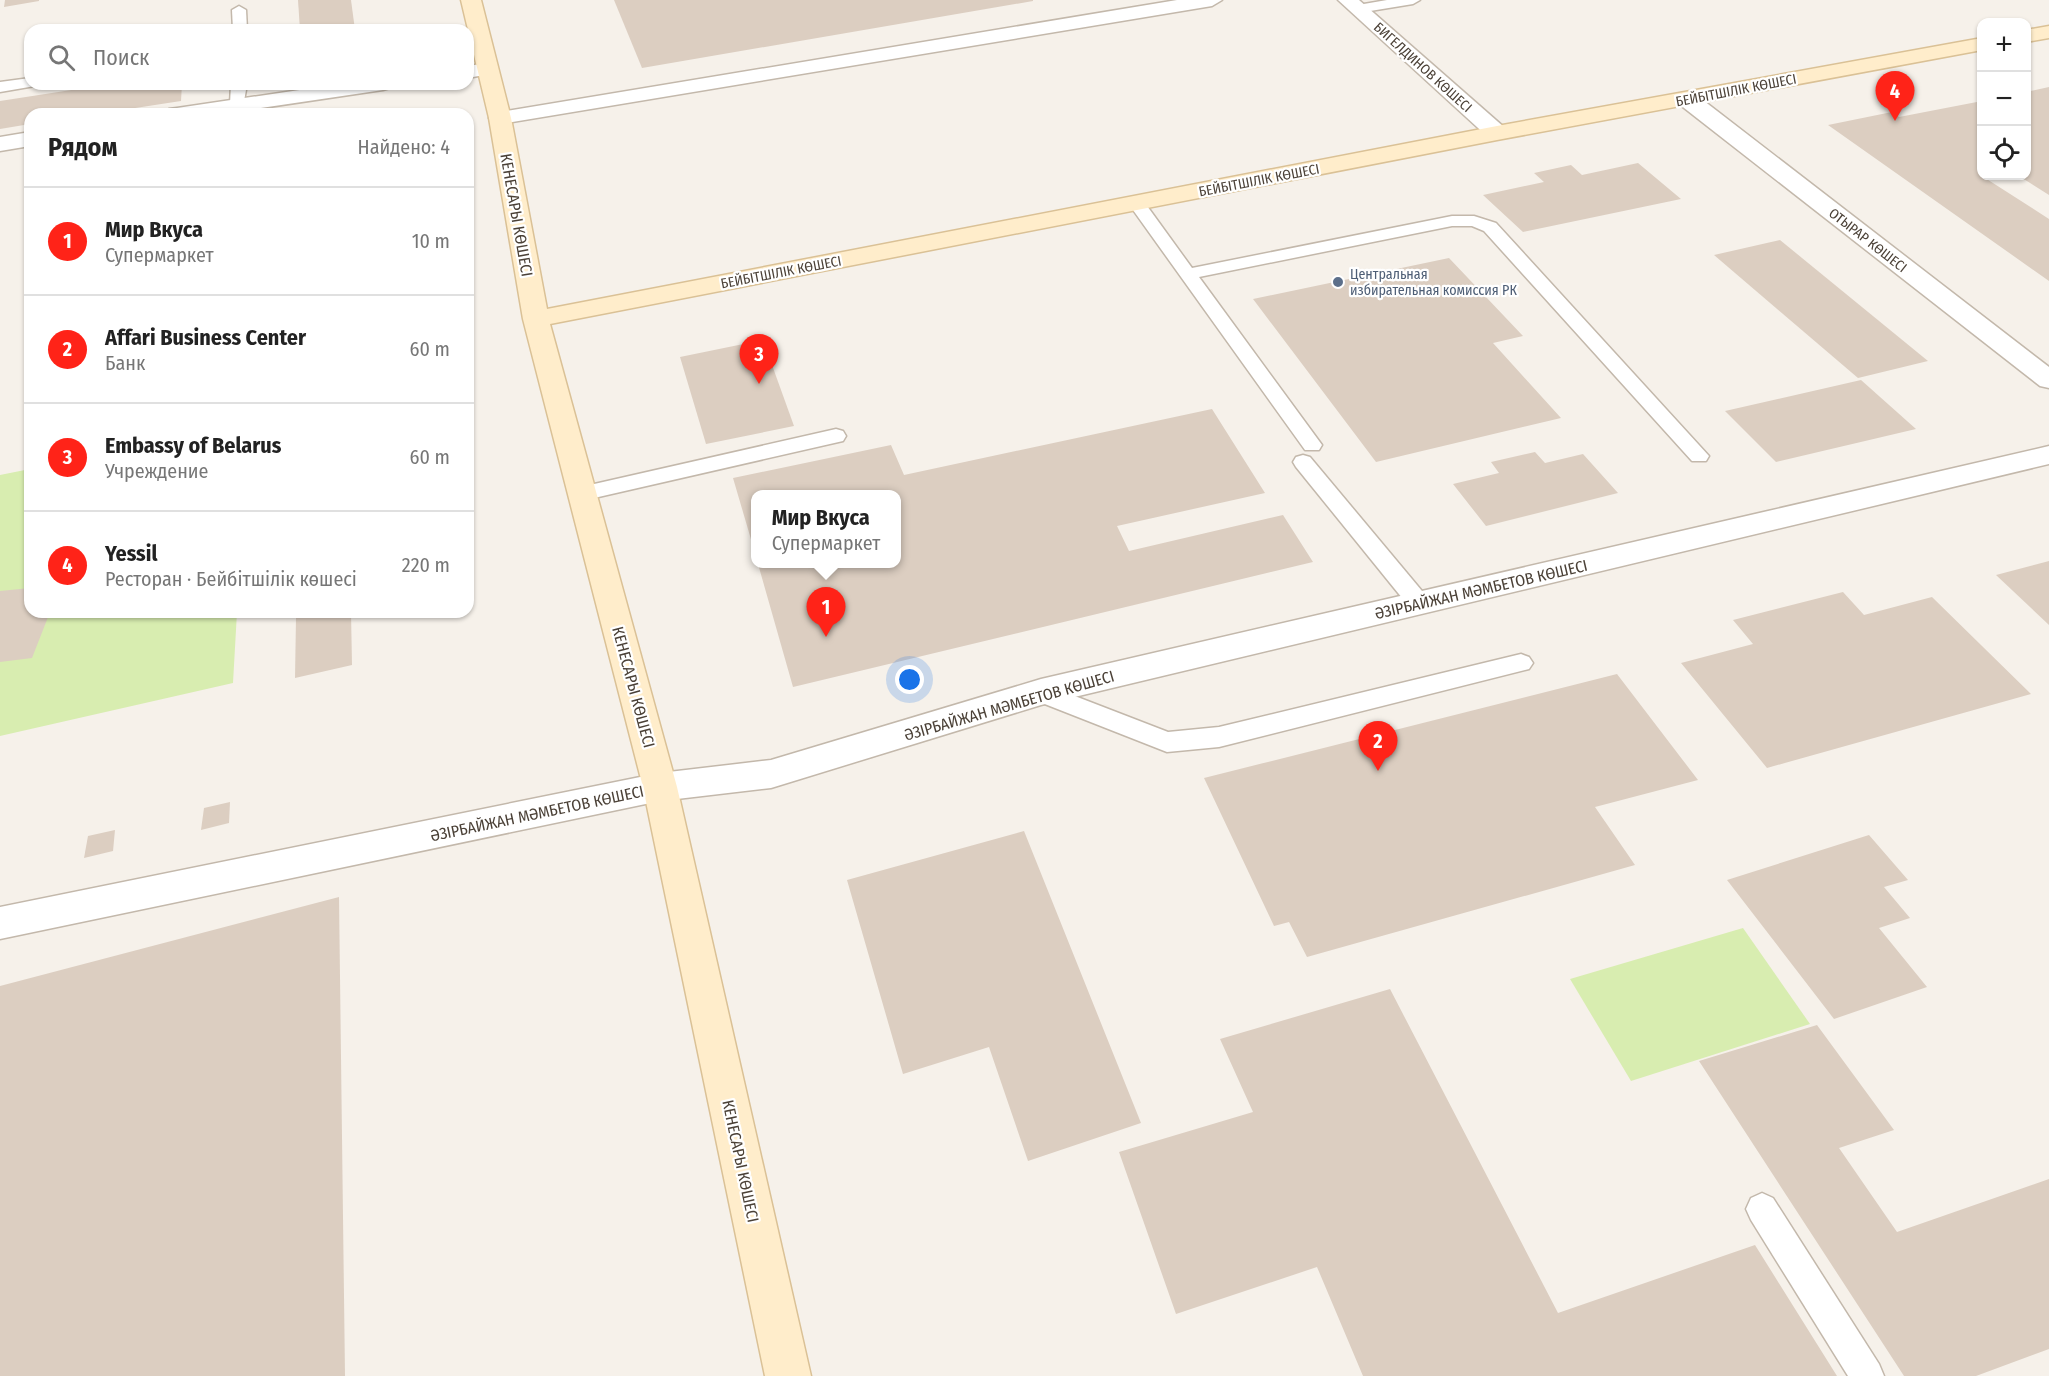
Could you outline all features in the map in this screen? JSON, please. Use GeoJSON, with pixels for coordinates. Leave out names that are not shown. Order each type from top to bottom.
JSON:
{"type":"FeatureCollection","features":[{"type":"Feature","properties":{"kind":"main road","name":"КЕНЕСАРЫ КӨШЕСІ"},"geometry":{"type":"LineString","coordinates":[[471,0],[473,24]]}},
{"type":"Feature","properties":{"kind":"main road","name":"КЕНЕСАРЫ КӨШЕСІ"},"geometry":{"type":"LineString","coordinates":[[474,30],[478,70],[500,118],[536,319],[660,787],[788,1376]]}},
{"type":"Feature","properties":{"kind":"main road"},"geometry":{"type":"LineString","coordinates":[[2031,35],[2049,32]]}},
{"type":"Feature","properties":{"kind":"main road","name":"БЕЙБІТШІЛІК КӨШЕСІ"},"geometry":{"type":"LineString","coordinates":[[536,319],[1497,133],[1977,45]]}},
{"type":"Feature","properties":{"kind":"street"},"geometry":{"type":"LineString","coordinates":[[500,118],[1212,0]]}},
{"type":"Feature","properties":{"kind":"street","name":"БИГЕЛДИНОВ КӨШЕСІ"},"geometry":{"type":"LineString","coordinates":[[1353,5],[1497,133]]}},
{"type":"Feature","properties":{"kind":"street"},"geometry":{"type":"LineString","coordinates":[[196,108],[239,94],[297,90]]}},
{"type":"Feature","properties":{"kind":"street","name":"ОТЫРАР КӨШЕСІ"},"geometry":{"type":"LineString","coordinates":[[1688,99],[2049,380]]}},
{"type":"Feature","properties":{"kind":"street"},"geometry":{"type":"LineString","coordinates":[[0,144],[24,140]]}},
{"type":"Feature","properties":{"kind":"street","name":"ӘЗІРБАЙЖАН МӘМБЕТОВ КӨШЕСІ"},"geometry":{"type":"LineString","coordinates":[[0,923],[660,787],[771,774],[1041,692],[2049,455]]}},
{"type":"Feature","properties":{"kind":"lane"},"geometry":{"type":"LineString","coordinates":[[1353,5],[1413,0]]}},
{"type":"Feature","properties":{"kind":"lane"},"geometry":{"type":"LineString","coordinates":[[239,10],[240,24]]}},
{"type":"Feature","properties":{"kind":"lane"},"geometry":{"type":"LineString","coordinates":[[0,87],[24,83]]}},
{"type":"Feature","properties":{"kind":"lane"},"geometry":{"type":"LineString","coordinates":[[1136,203],[1187,274],[1307,454],[1419,603]]}},
{"type":"Feature","properties":{"kind":"lane"},"geometry":{"type":"LineString","coordinates":[[1187,274],[1452,221],[1474,221],[1490,227],[1699,456]]}},
{"type":"Feature","properties":{"kind":"lane"},"geometry":{"type":"LineString","coordinates":[[581,494],[836,436]]}},
{"type":"Feature","properties":{"kind":"lane"},"geometry":{"type":"LineString","coordinates":[[1041,692],[1167,742],[1219,737],[1521,663]]}},
{"type":"Feature","properties":{"kind":"lane"},"geometry":{"type":"LineString","coordinates":[[1762,1209],[1867,1376]]}},
{"type":"Feature","properties":{"kind":"green space"},"geometry":{"type":"Polygon","coordinates":[[[24,470],[24,618],[237,618],[233,683],[0,736],[0,475],[24,470]]]}},
{"type":"Feature","properties":{"kind":"green space"},"geometry":{"type":"Polygon","coordinates":[[[1743,928],[1810,1024],[1631,1081],[1570,979],[1743,928]]]}},
{"type":"Feature","properties":{"kind":"building"},"geometry":{"type":"Polygon","coordinates":[[[5,0],[39,0],[39,1],[4,7],[5,0]]]}},
{"type":"Feature","properties":{"kind":"building"},"geometry":{"type":"Polygon","coordinates":[[[298,0],[351,0],[354,24],[300,24],[298,0]]]}},
{"type":"Feature","properties":{"kind":"building"},"geometry":{"type":"Polygon","coordinates":[[[614,0],[1033,0],[1033,1],[642,68],[614,0]]]}},
{"type":"Feature","properties":{"kind":"building"},"geometry":{"type":"Polygon","coordinates":[[[2049,87],[2049,195],[2025,180],[2031,180],[2031,91],[2049,87]]]}},
{"type":"Feature","properties":{"kind":"building"},"geometry":{"type":"Polygon","coordinates":[[[71,90],[182,90],[181,101],[135,108],[24,108],[24,125],[0,129],[0,101],[71,90]]]}},
{"type":"Feature","properties":{"kind":"building"},"geometry":{"type":"Polygon","coordinates":[[[1977,102],[1977,180],[1988,180],[2049,219],[2049,281],[1828,125],[1892,112],[1899,117],[1977,102]]]}},
{"type":"Feature","properties":{"kind":"building"},"geometry":{"type":"Polygon","coordinates":[[[1638,163],[1681,199],[1523,232],[1483,195],[1544,182],[1534,173],[1571,165],[1582,175],[1638,163]]]}},
{"type":"Feature","properties":{"kind":"building"},"geometry":{"type":"Polygon","coordinates":[[[1780,240],[1928,361],[1858,378],[1714,255],[1780,240]]]}},
{"type":"Feature","properties":{"kind":"building"},"geometry":{"type":"Polygon","coordinates":[[[1449,258],[1523,336],[1493,343],[1561,418],[1376,462],[1253,299],[1449,258]]]}},
{"type":"Feature","properties":{"kind":"building"},"geometry":{"type":"Polygon","coordinates":[[[763,340],[794,426],[706,444],[680,357],[763,340]]]}},
{"type":"Feature","properties":{"kind":"building"},"geometry":{"type":"Polygon","coordinates":[[[1861,380],[1916,429],[1776,462],[1725,411],[1861,380]]]}},
{"type":"Feature","properties":{"kind":"building"},"geometry":{"type":"Polygon","coordinates":[[[1212,409],[1265,493],[1117,526],[1129,551],[1283,515],[1313,562],[793,687],[759,568],[901,568],[901,490],[751,490],[751,539],[733,478],[891,445],[904,475],[1212,409]]]}},
{"type":"Feature","properties":{"kind":"building"},"geometry":{"type":"Polygon","coordinates":[[[1535,452],[1545,463],[1583,454],[1618,493],[1486,526],[1453,484],[1499,473],[1491,462],[1535,452]]]}},
{"type":"Feature","properties":{"kind":"building"},"geometry":{"type":"Polygon","coordinates":[[[2049,561],[2049,625],[1996,575],[2049,561]]]}},
{"type":"Feature","properties":{"kind":"building"},"geometry":{"type":"Polygon","coordinates":[[[24,589],[24,618],[48,618],[32,658],[0,662],[0,591],[24,589]]]}},
{"type":"Feature","properties":{"kind":"building"},"geometry":{"type":"Polygon","coordinates":[[[1843,592],[1864,615],[1932,597],[2031,694],[1767,768],[1681,663],[1753,644],[1733,620],[1843,592]]]}},
{"type":"Feature","properties":{"kind":"building"},"geometry":{"type":"Polygon","coordinates":[[[296,618],[351,618],[352,665],[295,678],[296,618]]]}},
{"type":"Feature","properties":{"kind":"building"},"geometry":{"type":"Polygon","coordinates":[[[1617,674],[1698,780],[1595,807],[1635,865],[1307,957],[1289,922],[1274,926],[1204,778],[1617,674]]]}},
{"type":"Feature","properties":{"kind":"building"},"geometry":{"type":"Polygon","coordinates":[[[230,802],[229,823],[201,830],[204,808],[230,802]]]}},
{"type":"Feature","properties":{"kind":"building"},"geometry":{"type":"Polygon","coordinates":[[[115,830],[113,851],[84,858],[88,836],[115,830]]]}},
{"type":"Feature","properties":{"kind":"building"},"geometry":{"type":"Polygon","coordinates":[[[1024,831],[1141,1123],[1028,1161],[989,1047],[903,1074],[847,880],[1024,831]]]}},
{"type":"Feature","properties":{"kind":"building"},"geometry":{"type":"Polygon","coordinates":[[[1869,835],[1908,880],[1884,887],[1910,918],[1879,928],[1927,987],[1834,1019],[1727,880],[1869,835]]]}},
{"type":"Feature","properties":{"kind":"building"},"geometry":{"type":"Polygon","coordinates":[[[339,897],[345,1376],[0,1376],[0,986],[339,897]]]}},
{"type":"Feature","properties":{"kind":"building"},"geometry":{"type":"Polygon","coordinates":[[[1390,989],[1558,1313],[1755,1245],[1837,1376],[1363,1376],[1317,1267],[1176,1314],[1119,1152],[1253,1112],[1220,1039],[1390,989]]]}},
{"type":"Feature","properties":{"kind":"building"},"geometry":{"type":"Polygon","coordinates":[[[1817,1025],[1894,1130],[1839,1148],[1897,1232],[2049,1179],[2049,1349],[1976,1376],[1904,1376],[1699,1061],[1817,1025]]]}},
{"type":"Feature","properties":{"kind":"place","name":"Yessil"},"geometry":{"type":"Point","coordinates":[1895,121]}},
{"type":"Feature","properties":{"kind":"place","name":"Центральная избирательная комиссия РК"},"geometry":{"type":"Point","coordinates":[1338,282]}},
{"type":"Feature","properties":{"kind":"place","name":"Embassy of Belarus"},"geometry":{"type":"Point","coordinates":[759,384]}},
{"type":"Feature","properties":{"kind":"place","name":"Мир Вкуса"},"geometry":{"type":"Point","coordinates":[826,637]}},
{"type":"Feature","properties":{"kind":"place","name":"Affari Business Center"},"geometry":{"type":"Point","coordinates":[1378,771]}}]}
